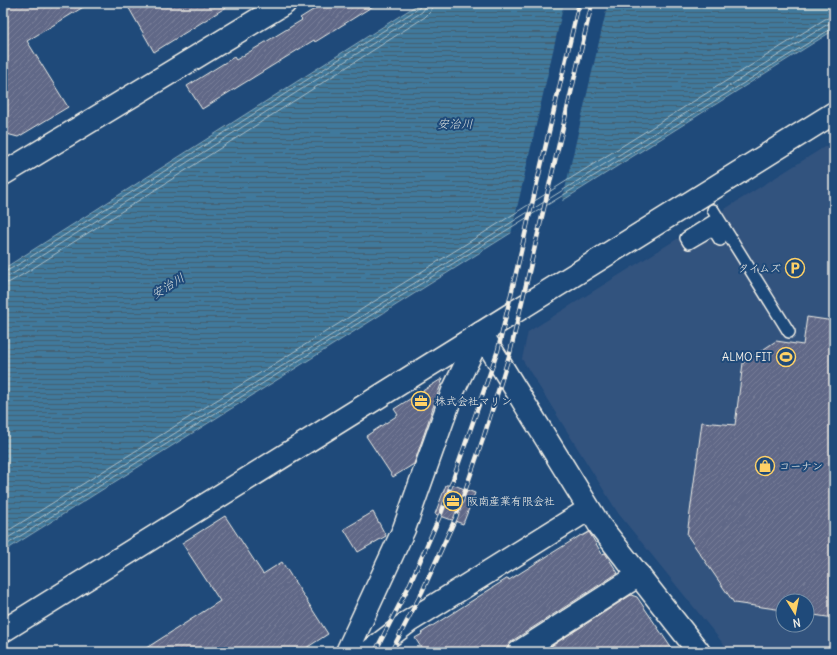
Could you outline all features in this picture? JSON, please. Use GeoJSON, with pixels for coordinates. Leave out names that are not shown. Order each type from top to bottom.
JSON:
{"type":"FeatureCollection","features":[{"type":"Feature","properties":{"kind":"street"},"geometry":{"type":"LineString","coordinates":[[3,174],[285,3]]}},
{"type":"Feature","properties":{"kind":"street"},"geometry":{"type":"LineString","coordinates":[[3,631],[834,113]]}},
{"type":"Feature","properties":{"kind":"street"},"geometry":{"type":"LineString","coordinates":[[481,333],[600,526],[699,652]]}},
{"type":"Feature","properties":{"kind":"street"},"geometry":{"type":"LineString","coordinates":[[347,652],[404,529],[453,391],[481,333]]}},
{"type":"Feature","properties":{"kind":"street"},"geometry":{"type":"LineString","coordinates":[[369,652],[408,622],[589,509]]}},
{"type":"Feature","properties":{"kind":"street"},"geometry":{"type":"LineString","coordinates":[[519,652],[639,575]]}},
{"type":"Feature","properties":{"kind":"lane"},"geometry":{"type":"LineString","coordinates":[[720,240],[713,229],[689,244],[686,238],[716,214],[789,332]]}},
{"type":"Feature","properties":{"kind":"shaded area"},"geometry":{"type":"Polygon","coordinates":[[[834,141],[834,652],[730,652],[618,513],[522,359],[528,332],[834,141]]]}},
{"type":"Feature","properties":{"kind":"water","name":"安治川"},"geometry":{"type":"Polygon","coordinates":[[[420,3],[834,3],[834,30],[3,552],[3,269],[420,3]]]}},
{"type":"Feature","properties":{"kind":"pier"},"geometry":{"type":"Polygon","coordinates":[[[564,3],[608,3],[562,202],[511,234],[564,3]]]}},
{"type":"Feature","properties":{"kind":"building"},"geometry":{"type":"Polygon","coordinates":[[[3,3],[90,3],[27,41],[68,107],[18,137],[3,133],[3,3]]]}},
{"type":"Feature","properties":{"kind":"building"},"geometry":{"type":"Polygon","coordinates":[[[126,3],[233,3],[154,52],[126,3]]]}},
{"type":"Feature","properties":{"kind":"building"},"geometry":{"type":"Polygon","coordinates":[[[324,3],[378,3],[315,42],[314,40],[202,109],[187,86],[234,57],[236,60],[302,20],[300,18],[324,3]]]}},
{"type":"Feature","properties":{"kind":"building","name":"コーナン"},"geometry":{"type":"Polygon","coordinates":[[[807,317],[834,321],[834,618],[815,615],[815,593],[775,593],[775,609],[734,603],[687,535],[702,422],[735,425],[743,363],[776,341],[803,345],[807,317]]]}},
{"type":"Feature","properties":{"kind":"building"},"geometry":{"type":"Polygon","coordinates":[[[443,378],[414,464],[393,477],[366,436],[398,415],[394,409],[443,378]]]}},
{"type":"Feature","properties":{"kind":"building"},"geometry":{"type":"Polygon","coordinates":[[[446,485],[454,485],[475,493],[463,524],[435,514],[446,485]]]}},
{"type":"Feature","properties":{"kind":"building"},"geometry":{"type":"Polygon","coordinates":[[[373,512],[386,536],[358,552],[344,529],[373,512]]]}},
{"type":"Feature","properties":{"kind":"building"},"geometry":{"type":"Polygon","coordinates":[[[225,516],[263,574],[282,562],[328,634],[300,652],[140,652],[220,601],[182,543],[225,516]]]}},
{"type":"Feature","properties":{"kind":"building"},"geometry":{"type":"Polygon","coordinates":[[[589,532],[602,554],[605,553],[618,573],[512,641],[508,646],[507,652],[424,652],[415,638],[422,634],[421,633],[508,578],[509,580],[581,535],[582,536],[589,532]]]}},
{"type":"Feature","properties":{"kind":"building"},"geometry":{"type":"Polygon","coordinates":[[[631,595],[637,597],[674,652],[542,652],[631,595]]]}},
{"type":"Feature","properties":{"kind":"railway"},"geometry":{"type":"LineString","coordinates":[[375,652],[409,586],[442,511],[498,350],[579,3]]}},
{"type":"Feature","properties":{"kind":"railway"},"geometry":{"type":"LineString","coordinates":[[391,652],[422,592],[456,517],[484,436],[510,353],[592,3]]}},
{"type":"Feature","properties":{"kind":"place","name":"タイムズ"},"geometry":{"type":"Point","coordinates":[795,268]}},
{"type":"Feature","properties":{"kind":"place","name":"ALMO FIT"},"geometry":{"type":"Point","coordinates":[786,357]}},
{"type":"Feature","properties":{"kind":"place","name":"株式会社マリン"},"geometry":{"type":"Point","coordinates":[421,401]}},
{"type":"Feature","properties":{"kind":"place","name":"コーナン"},"geometry":{"type":"Point","coordinates":[765,466]}},
{"type":"Feature","properties":{"kind":"place","name":"阪南産業有限会社"},"geometry":{"type":"Point","coordinates":[453,501]}}]}
